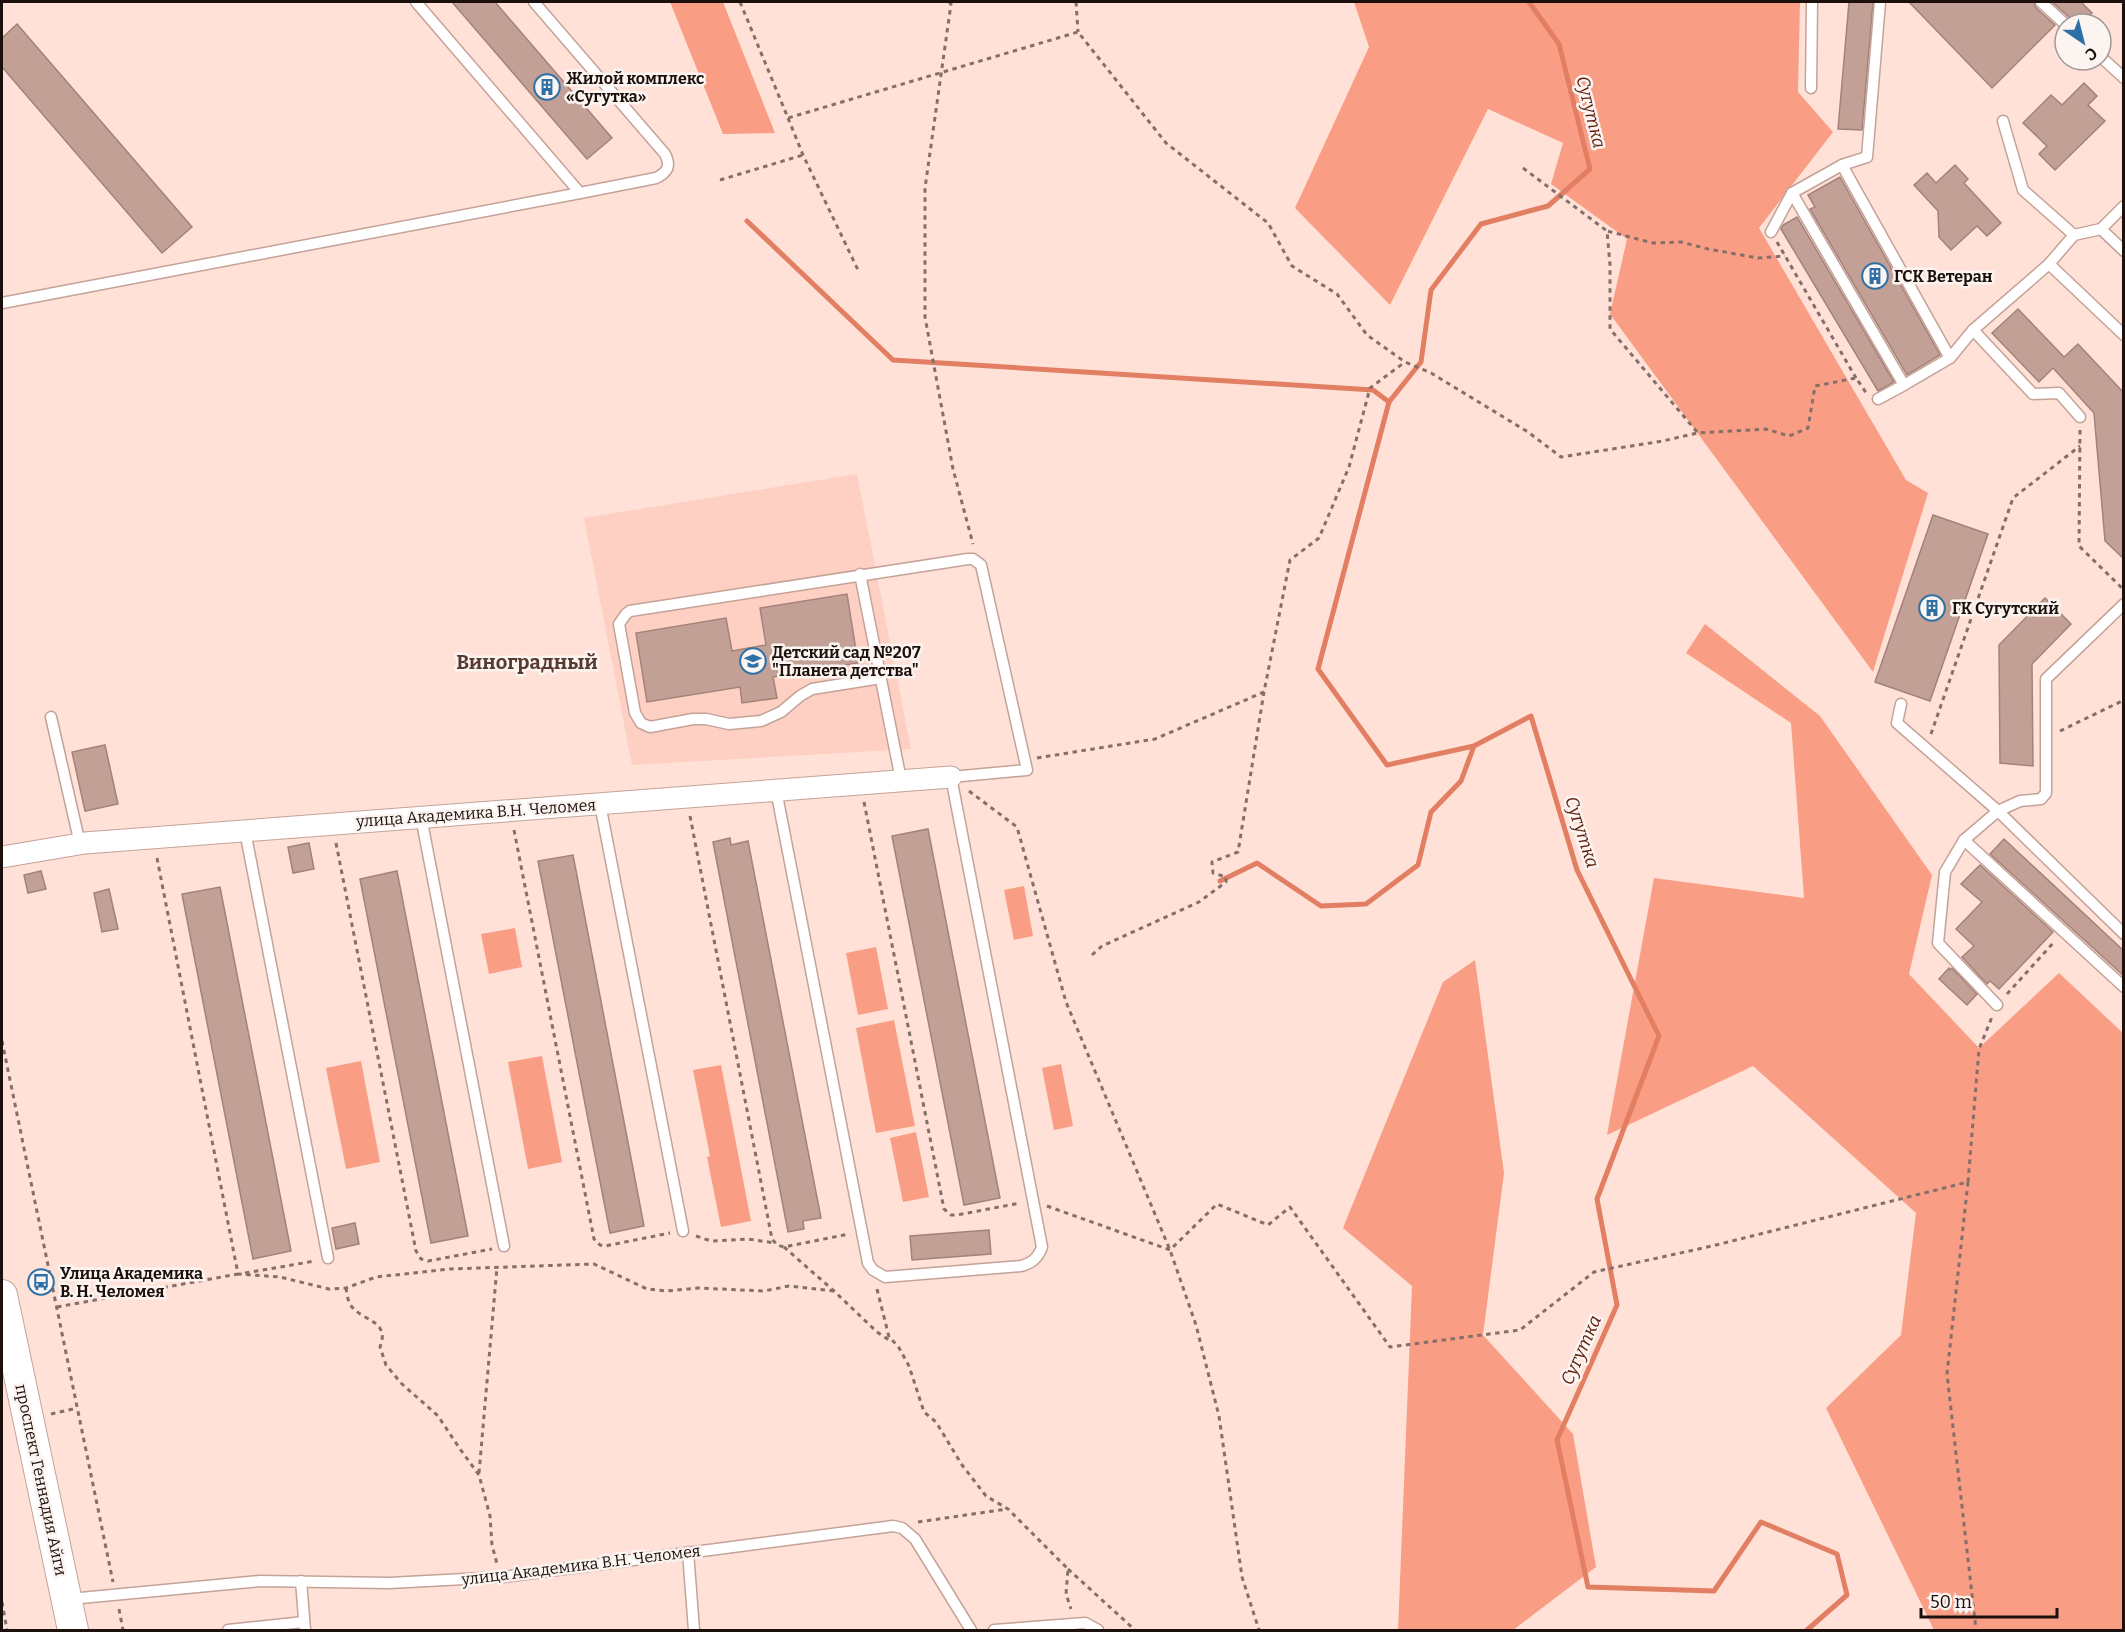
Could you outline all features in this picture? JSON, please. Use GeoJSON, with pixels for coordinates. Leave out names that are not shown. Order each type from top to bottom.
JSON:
{"type":"FeatureCollection","features":[{"type":"Feature","properties":{"kind":"main road","name":"проспект Геннадия Айги"},"geometry":{"type":"LineString","coordinates":[[2,1295],[73,1630]]}},
{"type":"Feature","properties":{"kind":"main road","name":"проспект Геннадия Айги"},"geometry":{"type":"LineString","coordinates":[[2,1373],[54,1630]]}},
{"type":"Feature","properties":{"kind":"street","name":"улица Академика В.Н. Челомея"},"geometry":{"type":"LineString","coordinates":[[2,857],[80,844],[951,777]]}},
{"type":"Feature","properties":{"kind":"lane"},"geometry":{"type":"LineString","coordinates":[[416,2],[580,193]]}},
{"type":"Feature","properties":{"kind":"lane"},"geometry":{"type":"LineString","coordinates":[[2,303],[580,193],[656,178],[665,174],[669,161],[665,154],[534,2]]}},
{"type":"Feature","properties":{"kind":"lane"},"geometry":{"type":"LineString","coordinates":[[1811,88],[1812,2]]}},
{"type":"Feature","properties":{"kind":"lane"},"geometry":{"type":"LineString","coordinates":[[1771,232],[1792,193],[1842,165],[1868,157],[1880,2]]}},
{"type":"Feature","properties":{"kind":"lane"},"geometry":{"type":"LineString","coordinates":[[2041,2],[2053,13]]}},
{"type":"Feature","properties":{"kind":"lane"},"geometry":{"type":"LineString","coordinates":[[2003,121],[2023,190],[2074,235]]}},
{"type":"Feature","properties":{"kind":"lane"},"geometry":{"type":"LineString","coordinates":[[1842,165],[1950,358]]}},
{"type":"Feature","properties":{"kind":"lane"},"geometry":{"type":"LineString","coordinates":[[1792,193],[1904,385]]}},
{"type":"Feature","properties":{"kind":"lane"},"geometry":{"type":"LineString","coordinates":[[1878,399],[1950,358],[1973,330],[2049,264],[2074,235],[2101,229],[2124,206]]}},
{"type":"Feature","properties":{"kind":"lane"},"geometry":{"type":"LineString","coordinates":[[2101,229],[2124,251]]}},
{"type":"Feature","properties":{"kind":"lane"},"geometry":{"type":"LineString","coordinates":[[2049,264],[2124,335]]}},
{"type":"Feature","properties":{"kind":"lane"},"geometry":{"type":"LineString","coordinates":[[1973,330],[2033,394],[2059,393],[2080,417]]}},
{"type":"Feature","properties":{"kind":"lane"},"geometry":{"type":"LineString","coordinates":[[776,790],[868,1263],[878,1274],[891,1277],[1029,1264],[1042,1247],[951,777],[1027,770],[983,571],[977,561],[968,559],[860,574],[630,611],[621,619],[619,630],[635,713],[641,723],[650,727],[699,719],[741,724],[770,718],[812,689],[881,678]]}},
{"type":"Feature","properties":{"kind":"lane"},"geometry":{"type":"LineString","coordinates":[[860,574],[901,780]]}},
{"type":"Feature","properties":{"kind":"lane"},"geometry":{"type":"LineString","coordinates":[[1997,1005],[1938,944],[1945,872],[1964,840],[1998,811],[2020,801],[2041,799],[2046,793],[2046,679],[2124,604]]}},
{"type":"Feature","properties":{"kind":"lane"},"geometry":{"type":"LineString","coordinates":[[1902,704],[1897,723],[1998,811],[2124,934]]}},
{"type":"Feature","properties":{"kind":"lane"},"geometry":{"type":"LineString","coordinates":[[51,717],[80,844]]}},
{"type":"Feature","properties":{"kind":"lane"},"geometry":{"type":"LineString","coordinates":[[600,804],[683,1231]]}},
{"type":"Feature","properties":{"kind":"lane"},"geometry":{"type":"LineString","coordinates":[[421,817],[504,1246]]}},
{"type":"Feature","properties":{"kind":"lane"},"geometry":{"type":"LineString","coordinates":[[245,831],[328,1258]]}},
{"type":"Feature","properties":{"kind":"lane"},"geometry":{"type":"LineString","coordinates":[[1964,840],[2124,987]]}},
{"type":"Feature","properties":{"kind":"lane"},"geometry":{"type":"LineString","coordinates":[[892,1526],[902,1528],[915,1539],[971,1630]]}},
{"type":"Feature","properties":{"kind":"lane","name":"улица Академика В.Н. Челомея"},"geometry":{"type":"LineString","coordinates":[[66,1599],[260,1581],[389,1583],[502,1577],[892,1526]]}},
{"type":"Feature","properties":{"kind":"lane"},"geometry":{"type":"LineString","coordinates":[[688,1552],[694,1630]]}},
{"type":"Feature","properties":{"kind":"lane"},"geometry":{"type":"LineString","coordinates":[[228,1630],[305,1626],[301,1581]]}},
{"type":"Feature","properties":{"kind":"lane"},"geometry":{"type":"LineString","coordinates":[[994,1630],[1075,1623],[1085,1623],[1098,1630]]}},
{"type":"Feature","properties":{"kind":"path"},"geometry":{"type":"LineString","coordinates":[[740,2],[803,155],[858,270]]}},
{"type":"Feature","properties":{"kind":"path"},"geometry":{"type":"LineString","coordinates":[[950,2],[925,188],[925,316],[953,469],[977,561]]}},
{"type":"Feature","properties":{"kind":"path"},"geometry":{"type":"LineString","coordinates":[[1076,2],[1078,32],[1166,143],[1268,223],[1292,266],[1337,294],[1367,335],[1405,362],[1431,374],[1528,432],[1561,457],[1663,441],[1697,433],[1766,429],[1789,436],[1808,428],[1815,386],[1856,378]]}},
{"type":"Feature","properties":{"kind":"path"},"geometry":{"type":"LineString","coordinates":[[788,118],[1078,32]]}},
{"type":"Feature","properties":{"kind":"path"},"geometry":{"type":"LineString","coordinates":[[720,180],[803,155]]}},
{"type":"Feature","properties":{"kind":"path"},"geometry":{"type":"LineString","coordinates":[[1523,168],[1606,231],[1653,243],[1681,242],[1758,258],[1785,256]]}},
{"type":"Feature","properties":{"kind":"path"},"geometry":{"type":"LineString","coordinates":[[1606,231],[1610,265],[1610,329],[1697,433]]}},
{"type":"Feature","properties":{"kind":"path"},"geometry":{"type":"LineString","coordinates":[[1771,232],[1856,378],[1870,398],[1878,399]]}},
{"type":"Feature","properties":{"kind":"path"},"geometry":{"type":"LineString","coordinates":[[1092,955],[1102,946],[1199,902],[1226,882],[1226,877],[1213,873],[1212,862],[1238,852],[1264,692],[1290,560],[1319,538],[1349,467],[1369,390],[1405,362]]}},
{"type":"Feature","properties":{"kind":"path"},"geometry":{"type":"LineString","coordinates":[[2080,417],[2079,546],[2124,590]]}},
{"type":"Feature","properties":{"kind":"path"},"geometry":{"type":"LineString","coordinates":[[1926,748],[2013,498],[2080,446]]}},
{"type":"Feature","properties":{"kind":"path"},"geometry":{"type":"LineString","coordinates":[[1025,759],[1155,739],[1264,692]]}},
{"type":"Feature","properties":{"kind":"path"},"geometry":{"type":"LineString","coordinates":[[2046,738],[2124,700]]}},
{"type":"Feature","properties":{"kind":"path"},"geometry":{"type":"LineString","coordinates":[[951,777],[1017,827],[1066,1002],[1170,1250],[1196,1325],[1219,1416],[1242,1577],[1259,1630]]}},
{"type":"Feature","properties":{"kind":"path"},"geometry":{"type":"LineString","coordinates":[[861,783],[944,1209],[951,1215],[957,1215],[1033,1201],[1170,1250]]}},
{"type":"Feature","properties":{"kind":"path"},"geometry":{"type":"LineString","coordinates":[[686,796],[772,1239],[775,1243]]}},
{"type":"Feature","properties":{"kind":"path"},"geometry":{"type":"LineString","coordinates":[[510,810],[594,1239],[600,1245],[605,1246],[683,1231],[711,1241],[748,1239],[775,1243],[784,1247],[878,1332],[898,1346]]}},
{"type":"Feature","properties":{"kind":"path"},"geometry":{"type":"LineString","coordinates":[[333,824],[416,1251],[421,1259],[428,1261],[504,1246]]}},
{"type":"Feature","properties":{"kind":"path"},"geometry":{"type":"LineString","coordinates":[[153,838],[238,1274]]}},
{"type":"Feature","properties":{"kind":"path"},"geometry":{"type":"LineString","coordinates":[[1976,1630],[1947,1374],[1968,1182],[1979,1049],[1997,1005],[2064,931]]}},
{"type":"Feature","properties":{"kind":"path"},"geometry":{"type":"LineString","coordinates":[[2,1041],[123,1630]]}},
{"type":"Feature","properties":{"kind":"path"},"geometry":{"type":"LineString","coordinates":[[1170,1250],[1217,1204],[1268,1225],[1290,1207],[1390,1347],[1520,1330],[1594,1272],[1712,1246],[1968,1182]]}},
{"type":"Feature","properties":{"kind":"path"},"geometry":{"type":"LineString","coordinates":[[784,1247],[862,1232]]}},
{"type":"Feature","properties":{"kind":"path"},"geometry":{"type":"LineString","coordinates":[[57,1307],[328,1258]]}},
{"type":"Feature","properties":{"kind":"path"},"geometry":{"type":"LineString","coordinates":[[238,1274],[280,1277],[329,1289],[346,1288],[376,1277],[450,1269],[594,1264],[647,1289],[667,1291],[698,1288],[764,1291],[789,1286],[834,1291]]}},
{"type":"Feature","properties":{"kind":"path"},"geometry":{"type":"LineString","coordinates":[[497,1267],[479,1475],[490,1516],[492,1545],[502,1577]]}},
{"type":"Feature","properties":{"kind":"path"},"geometry":{"type":"LineString","coordinates":[[873,1270],[889,1338],[898,1346],[909,1366],[924,1412],[936,1422],[962,1465],[986,1496],[1008,1509],[1134,1630]]}},
{"type":"Feature","properties":{"kind":"path"},"geometry":{"type":"LineString","coordinates":[[346,1288],[351,1306],[379,1327],[383,1338],[380,1347],[386,1365],[401,1383],[438,1416],[479,1475]]}},
{"type":"Feature","properties":{"kind":"path"},"geometry":{"type":"LineString","coordinates":[[50,1414],[77,1408]]}},
{"type":"Feature","properties":{"kind":"path"},"geometry":{"type":"LineString","coordinates":[[892,1526],[1008,1509]]}},
{"type":"Feature","properties":{"kind":"path"},"geometry":{"type":"LineString","coordinates":[[1068,1569],[1066,1594],[1075,1623]]}},
{"type":"Feature","properties":{"kind":"path"},"geometry":{"type":"LineString","coordinates":[[2,1602],[7,1630]]}},
{"type":"Feature","properties":{"kind":"shaded area"},"geometry":{"type":"Polygon","coordinates":[[[670,2],[723,2],[775,133],[723,134],[670,2]]]}},
{"type":"Feature","properties":{"kind":"shaded area"},"geometry":{"type":"Polygon","coordinates":[[[1354,2],[1800,2],[1798,92],[1833,132],[1759,228],[1906,480],[1928,493],[1873,672],[1610,314],[1627,239],[1551,184],[1563,143],[1488,109],[1390,305],[1295,208],[1369,47],[1354,2]]]}},
{"type":"Feature","properties":{"kind":"shaded area","name":"Детский сад №207 \"Планета детства\""},"geometry":{"type":"Polygon","coordinates":[[[857,474],[911,749],[632,765],[584,518],[857,474]]]}},
{"type":"Feature","properties":{"kind":"shaded area"},"geometry":{"type":"Polygon","coordinates":[[[1705,624],[1820,716],[1932,875],[1909,974],[1979,1048],[2059,973],[2123,1033],[2123,1630],[1934,1630],[1826,1408],[1901,1335],[1916,1213],[1753,1066],[1607,1135],[1654,878],[1804,898],[1791,723],[1686,653],[1705,624]]]}},
{"type":"Feature","properties":{"kind":"shaded area"},"geometry":{"type":"Polygon","coordinates":[[[1024,886],[1033,936],[1014,940],[1004,890],[1024,886]]]}},
{"type":"Feature","properties":{"kind":"shaded area"},"geometry":{"type":"Polygon","coordinates":[[[515,928],[522,967],[489,974],[481,934],[515,928]]]}},
{"type":"Feature","properties":{"kind":"shaded area"},"geometry":{"type":"Polygon","coordinates":[[[876,947],[888,1009],[858,1015],[846,953],[876,947]]]}},
{"type":"Feature","properties":{"kind":"shaded area"},"geometry":{"type":"Polygon","coordinates":[[[1475,960],[1504,1173],[1483,1335],[1573,1434],[1596,1567],[1513,1630],[1398,1630],[1412,1286],[1343,1228],[1443,982],[1475,960]]]}},
{"type":"Feature","properties":{"kind":"shaded area"},"geometry":{"type":"Polygon","coordinates":[[[894,1020],[915,1126],[876,1133],[856,1028],[894,1020]]]}},
{"type":"Feature","properties":{"kind":"shaded area"},"geometry":{"type":"Polygon","coordinates":[[[542,1056],[562,1162],[528,1169],[508,1062],[542,1056]]]}},
{"type":"Feature","properties":{"kind":"shaded area"},"geometry":{"type":"Polygon","coordinates":[[[361,1061],[380,1162],[346,1169],[326,1068],[361,1061]]]}},
{"type":"Feature","properties":{"kind":"shaded area"},"geometry":{"type":"Polygon","coordinates":[[[1061,1064],[1073,1126],[1054,1130],[1042,1068],[1061,1064]]]}},
{"type":"Feature","properties":{"kind":"shaded area"},"geometry":{"type":"Polygon","coordinates":[[[721,1065],[751,1221],[721,1227],[693,1070],[721,1065]]]}},
{"type":"Feature","properties":{"kind":"shaded area"},"geometry":{"type":"Polygon","coordinates":[[[916,1132],[929,1197],[903,1202],[890,1138],[916,1132]]]}},
{"type":"Feature","properties":{"kind":"building","name":"Жилой комплекс «Сугутка»"},"geometry":{"type":"Polygon","coordinates":[[[452,2],[495,2],[612,138],[587,159],[452,2]]]}},
{"type":"Feature","properties":{"kind":"building"},"geometry":{"type":"Polygon","coordinates":[[[1849,2],[1873,2],[1862,130],[1838,129],[1849,2]]]}},
{"type":"Feature","properties":{"kind":"building"},"geometry":{"type":"Polygon","coordinates":[[[1909,2],[2034,2],[2036,8],[2053,23],[2053,27],[1992,88],[1909,2]]]}},
{"type":"Feature","properties":{"kind":"building"},"geometry":{"type":"Polygon","coordinates":[[[2052,2],[2081,2],[2091,12],[2063,12],[2052,2]]]}},
{"type":"Feature","properties":{"kind":"building"},"geometry":{"type":"Polygon","coordinates":[[[17,24],[192,227],[162,253],[2,67],[2,38],[17,24]]]}},
{"type":"Feature","properties":{"kind":"building"},"geometry":{"type":"Polygon","coordinates":[[[2084,83],[2097,96],[2088,105],[2105,121],[2055,170],[2039,154],[2047,146],[2023,123],[2051,95],[2062,105],[2084,83]]]}},
{"type":"Feature","properties":{"kind":"building"},"geometry":{"type":"Polygon","coordinates":[[[1955,165],[1968,179],[1964,183],[2001,223],[1987,236],[1977,226],[1951,250],[1939,237],[1938,211],[1914,185],[1927,173],[1936,183],[1955,165]]]}},
{"type":"Feature","properties":{"kind":"building","name":"ГСК Ветеран"},"geometry":{"type":"Polygon","coordinates":[[[1840,177],[1940,355],[1907,375],[1810,209],[1815,207],[1808,195],[1840,177]]]}},
{"type":"Feature","properties":{"kind":"building"},"geometry":{"type":"Polygon","coordinates":[[[1797,217],[1894,382],[1878,391],[1781,229],[1783,225],[1797,217]]]}},
{"type":"Feature","properties":{"kind":"building"},"geometry":{"type":"Polygon","coordinates":[[[2018,309],[2064,357],[2078,344],[2124,393],[2124,559],[2105,541],[2094,413],[2053,368],[2039,382],[1992,333],[2018,309]]]}},
{"type":"Feature","properties":{"kind":"building","name":"ГК Сугутский"},"geometry":{"type":"Polygon","coordinates":[[[1933,515],[1988,534],[1930,701],[1875,682],[1933,515]]]}},
{"type":"Feature","properties":{"kind":"building"},"geometry":{"type":"Polygon","coordinates":[[[847,594],[858,663],[773,677],[777,698],[742,703],[740,687],[647,702],[636,633],[726,618],[732,651],[766,645],[760,608],[847,594]]]}},
{"type":"Feature","properties":{"kind":"building"},"geometry":{"type":"Polygon","coordinates":[[[2045,598],[2071,624],[2032,664],[2033,766],[2000,763],[1999,645],[2045,598]]]}},
{"type":"Feature","properties":{"kind":"building"},"geometry":{"type":"Polygon","coordinates":[[[105,745],[118,804],[85,811],[72,752],[105,745]]]}},
{"type":"Feature","properties":{"kind":"building"},"geometry":{"type":"Polygon","coordinates":[[[928,829],[1000,1198],[964,1205],[892,836],[928,829]]]}},
{"type":"Feature","properties":{"kind":"building"},"geometry":{"type":"Polygon","coordinates":[[[730,838],[731,845],[748,841],[821,1218],[803,1221],[804,1229],[788,1232],[713,842],[730,838]]]}},
{"type":"Feature","properties":{"kind":"building"},"geometry":{"type":"Polygon","coordinates":[[[2004,839],[2124,951],[2124,976],[1990,854],[2004,839]]]}},
{"type":"Feature","properties":{"kind":"building"},"geometry":{"type":"Polygon","coordinates":[[[309,843],[314,869],[293,873],[288,847],[309,843]]]}},
{"type":"Feature","properties":{"kind":"building"},"geometry":{"type":"Polygon","coordinates":[[[573,855],[644,1226],[610,1233],[538,861],[573,855]]]}},
{"type":"Feature","properties":{"kind":"building"},"geometry":{"type":"Polygon","coordinates":[[[1980,865],[2053,932],[1999,989],[1990,981],[1987,984],[1962,957],[1974,946],[1956,929],[1982,902],[1961,884],[1980,865]]]}},
{"type":"Feature","properties":{"kind":"building"},"geometry":{"type":"Polygon","coordinates":[[[41,871],[46,889],[28,893],[24,875],[41,871]]]}},
{"type":"Feature","properties":{"kind":"building"},"geometry":{"type":"Polygon","coordinates":[[[397,871],[468,1236],[431,1243],[360,879],[397,871]]]}},
{"type":"Feature","properties":{"kind":"building"},"geometry":{"type":"Polygon","coordinates":[[[220,887],[291,1251],[253,1259],[182,894],[220,887]]]}},
{"type":"Feature","properties":{"kind":"building"},"geometry":{"type":"Polygon","coordinates":[[[109,889],[118,929],[102,932],[94,893],[109,889]]]}},
{"type":"Feature","properties":{"kind":"building"},"geometry":{"type":"Polygon","coordinates":[[[1949,968],[1950,970],[1952,968],[1977,994],[1967,1005],[1939,979],[1949,968]]]}},
{"type":"Feature","properties":{"kind":"building"},"geometry":{"type":"Polygon","coordinates":[[[355,1223],[359,1244],[336,1249],[332,1228],[355,1223]]]}},
{"type":"Feature","properties":{"kind":"building"},"geometry":{"type":"Polygon","coordinates":[[[989,1230],[991,1254],[912,1260],[910,1236],[989,1230]]]}},
{"type":"Feature","properties":{"kind":"waterway","name":"Сугутка"},"geometry":{"type":"LineString","coordinates":[[1529,2],[1559,44],[1590,169],[1548,206],[1481,224],[1431,290],[1421,362],[1389,402],[1318,669],[1387,765],[1474,746],[1531,716],[1577,870],[1659,1036],[1597,1199],[1617,1305],[1557,1440],[1588,1587],[1714,1591],[1761,1522],[1837,1554],[1847,1595],[1807,1630]]}},
{"type":"Feature","properties":{"kind":"waterway"},"geometry":{"type":"LineString","coordinates":[[747,221],[893,360],[1373,390],[1389,402]]}},
{"type":"Feature","properties":{"kind":"waterway"},"geometry":{"type":"LineString","coordinates":[[1220,881],[1257,863],[1321,906],[1366,904],[1418,865],[1431,812],[1461,781],[1474,746]]}},
{"type":"Feature","properties":{"kind":"place","name":"Жилой комплекс «Сугутка»"},"geometry":{"type":"Point","coordinates":[547,87]}},
{"type":"Feature","properties":{"kind":"place","name":"ГСК Ветеран"},"geometry":{"type":"Point","coordinates":[1875,276]}},
{"type":"Feature","properties":{"kind":"place","name":"ГК Сугутский"},"geometry":{"type":"Point","coordinates":[1932,608]}},
{"type":"Feature","properties":{"kind":"place","name":"Детский сад №207 \"Планета детства\""},"geometry":{"type":"Point","coordinates":[753,661]}},
{"type":"Feature","properties":{"kind":"place","name":"Улица Академика В. Н. Челомея"},"geometry":{"type":"Point","coordinates":[41,1282]}},
{"type":"Feature","properties":{"kind":"district","name":"Виноградный"},"geometry":{"type":"Point","coordinates":[527,662]}}]}
